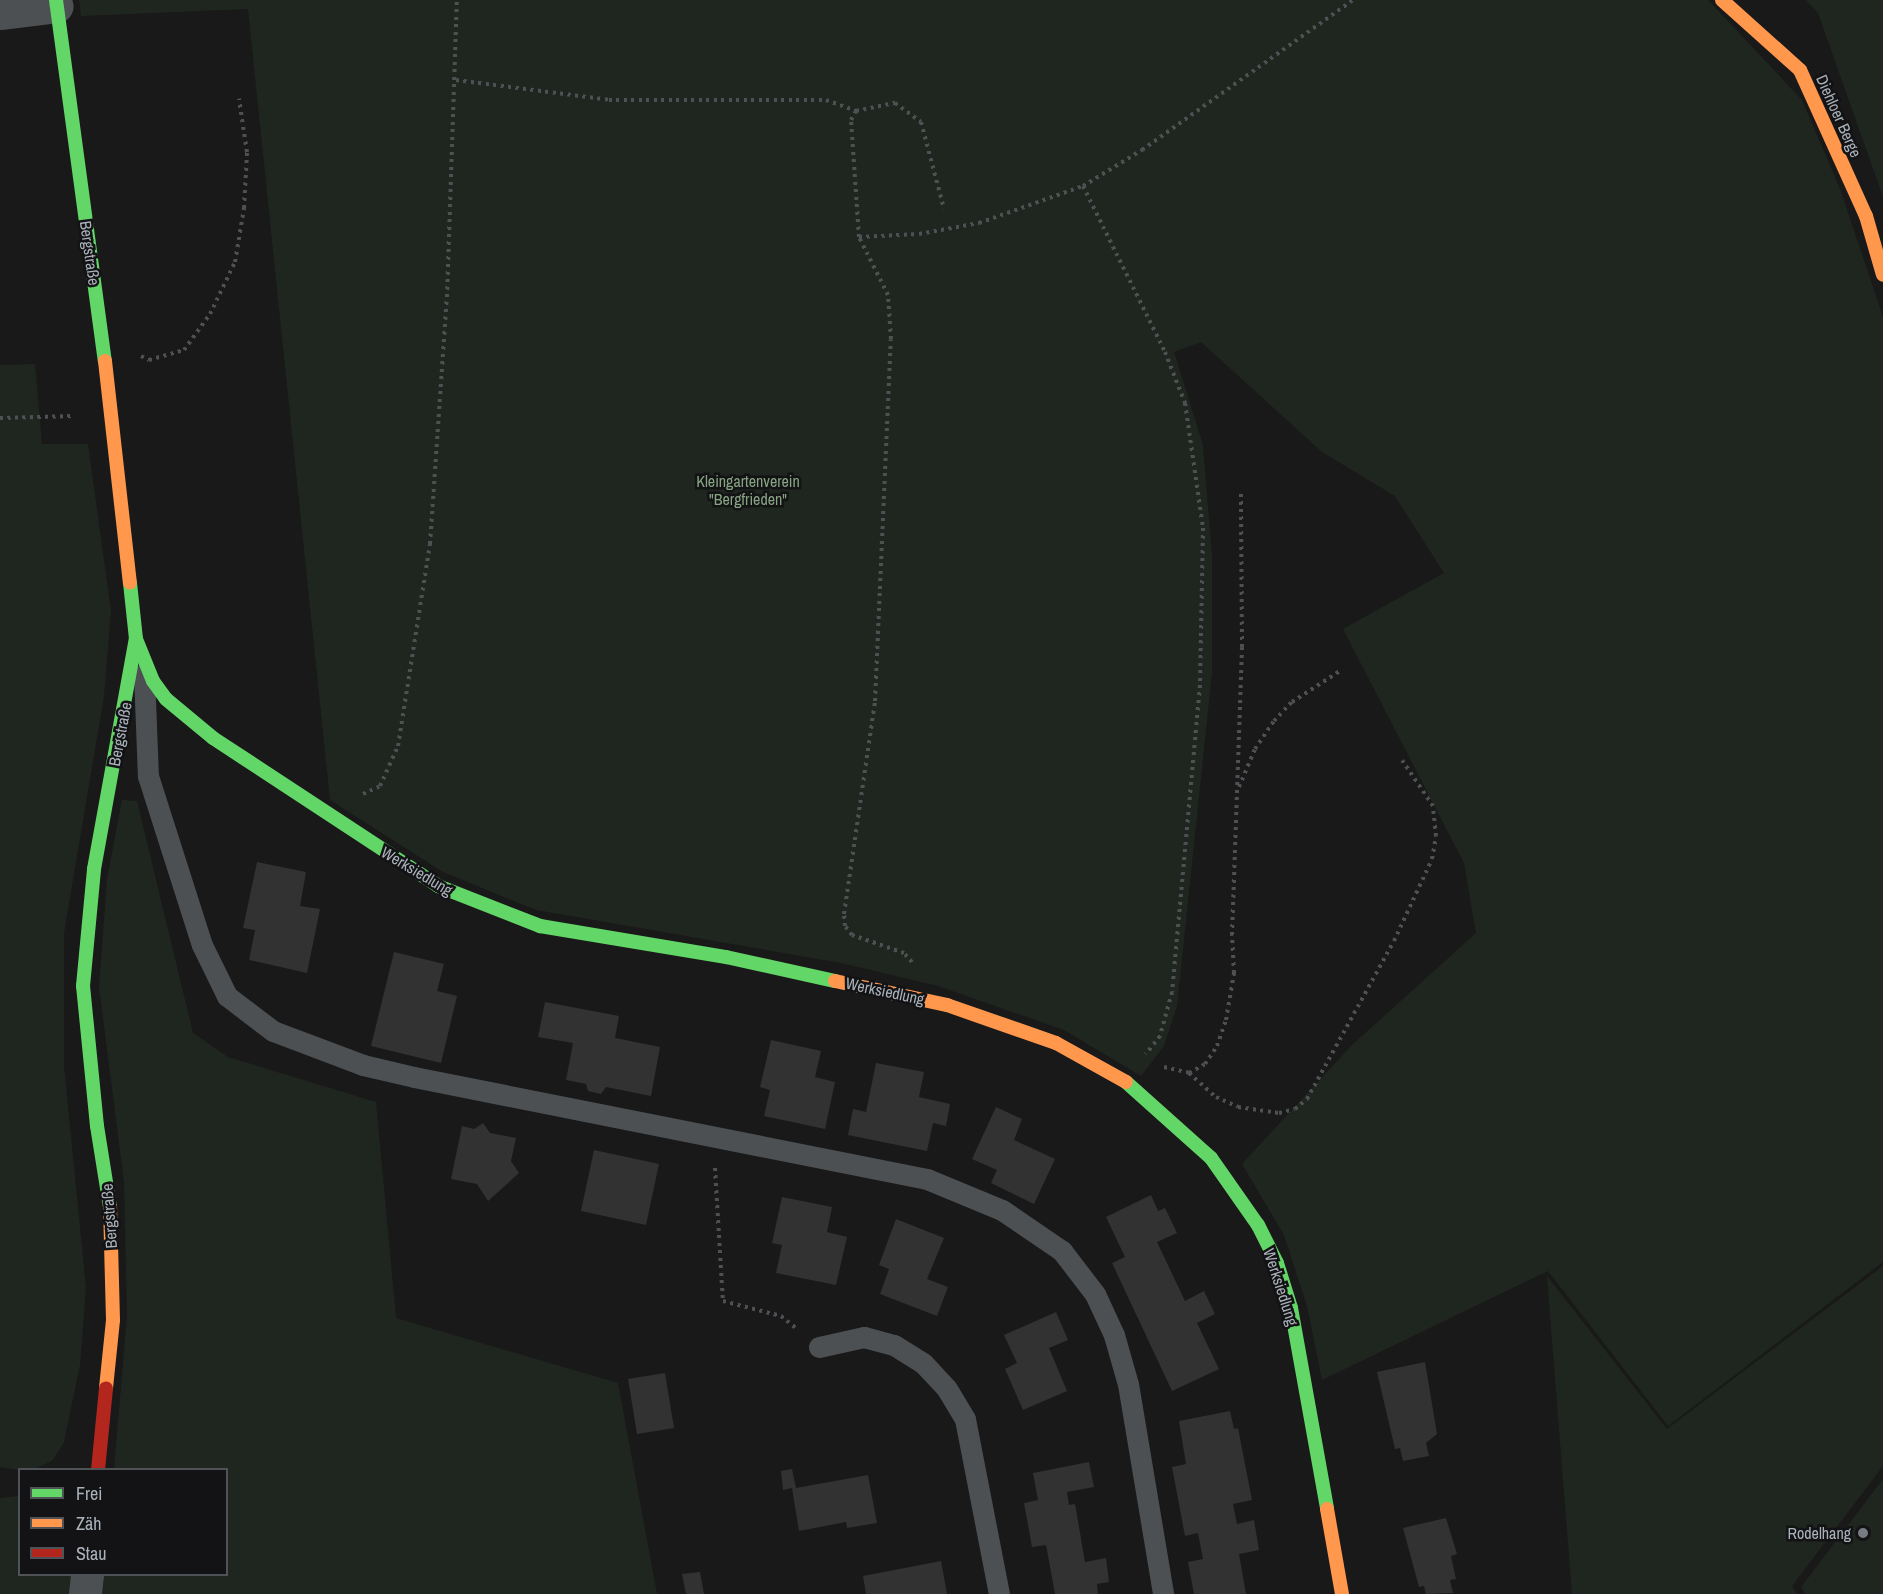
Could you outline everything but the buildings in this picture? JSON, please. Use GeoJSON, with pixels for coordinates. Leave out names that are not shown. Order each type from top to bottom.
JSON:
{"type":"FeatureCollection","features":[{"type":"Feature","properties":{"kind":"street","name":"Diehloer Berge"},"geometry":{"type":"LineString","coordinates":[[1722,0],[1800,70],[1866,216],[1883,275]]}},
{"type":"Feature","properties":{"kind":"street"},"geometry":{"type":"LineString","coordinates":[[0,13],[56,3]]}},
{"type":"Feature","properties":{"kind":"street","name":"Bergstraße"},"geometry":{"type":"LineString","coordinates":[[56,3],[102,337],[136,639],[94,868],[83,986],[97,1126],[110,1199],[113,1320],[98,1468]]}},
{"type":"Feature","properties":{"kind":"street","name":"Werksiedlung"},"geometry":{"type":"LineString","coordinates":[[136,639],[142,662],[159,690],[184,715],[316,807],[438,886],[505,915],[540,926],[726,957],[912,997],[981,1015],[1056,1043],[1123,1079],[1211,1158],[1258,1226],[1277,1263],[1291,1308],[1342,1594]]}},
{"type":"Feature","properties":{"kind":"street"},"geometry":{"type":"LineString","coordinates":[[86,1594],[87,1576]]}},
{"type":"Feature","properties":{"kind":"lane","name":"Werksiedlung"},"geometry":{"type":"LineString","coordinates":[[142,662],[148,701],[148,776],[208,961],[227,996],[241,1010],[307,1047],[363,1065],[927,1179],[1002,1210],[1062,1251],[1095,1294],[1114,1335],[1128,1384],[1163,1594]]}},
{"type":"Feature","properties":{"kind":"lane"},"geometry":{"type":"LineString","coordinates":[[819,1347],[864,1337],[894,1345],[923,1363],[947,1389],[965,1419],[999,1594]]}},
{"type":"Feature","properties":{"kind":"path"},"geometry":{"type":"LineString","coordinates":[[316,807],[380,786],[398,746],[430,544],[438,451],[456,80],[457,0]]}},
{"type":"Feature","properties":{"kind":"path"},"geometry":{"type":"LineString","coordinates":[[860,237],[969,225],[1083,186],[1142,150],[1353,0]]}},
{"type":"Feature","properties":{"kind":"path"},"geometry":{"type":"LineString","coordinates":[[456,80],[609,100],[826,100],[856,111],[895,103],[921,122],[944,209]]}},
{"type":"Feature","properties":{"kind":"path"},"geometry":{"type":"LineString","coordinates":[[102,337],[149,360],[184,350],[210,314],[235,262],[244,208],[246,152],[239,99]]}},
{"type":"Feature","properties":{"kind":"path"},"geometry":{"type":"LineString","coordinates":[[856,111],[851,120],[860,237],[888,295],[891,339],[875,700],[844,914],[845,926],[852,935],[909,956],[912,997]]}},
{"type":"Feature","properties":{"kind":"path"},"geometry":{"type":"LineString","coordinates":[[1083,186],[1166,352],[1185,403],[1203,528],[1200,685],[1172,992],[1160,1036],[1123,1079]]}},
{"type":"Feature","properties":{"kind":"path"},"geometry":{"type":"LineString","coordinates":[[0,418],[37,417]]}},
{"type":"Feature","properties":{"kind":"path"},"geometry":{"type":"LineString","coordinates":[[1188,1073],[1211,1055],[1226,1020],[1234,973],[1232,935],[1242,647],[1240,493]]}},
{"type":"Feature","properties":{"kind":"path"},"geometry":{"type":"LineString","coordinates":[[1238,791],[1255,749],[1274,721],[1292,702],[1340,671]]}},
{"type":"Feature","properties":{"kind":"path"},"geometry":{"type":"LineString","coordinates":[[1140,1062],[1188,1073],[1216,1097],[1238,1107],[1279,1113],[1295,1109],[1307,1099],[1389,951],[1432,859],[1436,836],[1433,806],[1402,760]]}},
{"type":"Feature","properties":{"kind":"path"},"geometry":{"type":"LineString","coordinates":[[713,1136],[723,1301],[781,1316],[819,1347]]}},
{"type":"Feature","properties":{"kind":"green space","name":"Kleingartenverein \"Bergfrieden\""},"geometry":{"type":"Polygon","coordinates":[[[79,0],[1708,0],[1802,100],[1840,189],[1883,317],[1883,1262],[1668,1426],[1548,1271],[1322,1380],[1307,1306],[1284,1235],[1242,1164],[1352,1045],[1476,933],[1464,863],[1343,629],[1444,573],[1395,496],[1322,452],[1201,342],[1174,352],[1203,445],[1212,556],[1212,673],[1177,1006],[1164,1046],[1141,1076],[1064,1030],[938,986],[841,963],[536,910],[443,872],[330,800],[248,9],[81,16],[79,0]]]}},
{"type":"Feature","properties":{"kind":"green space"},"geometry":{"type":"Polygon","coordinates":[[[1806,0],[1883,0],[1883,197],[1818,13],[1806,0]]]}},
{"type":"Feature","properties":{"kind":"green space"},"geometry":{"type":"Polygon","coordinates":[[[35,364],[42,444],[88,444],[111,611],[104,696],[64,933],[64,1066],[86,1288],[80,1365],[64,1442],[52,1461],[36,1468],[18,1468],[18,1470],[0,1467],[0,365],[35,364]]]}},
{"type":"Feature","properties":{"kind":"green space"},"geometry":{"type":"Polygon","coordinates":[[[122,800],[137,801],[193,1033],[228,1057],[376,1102],[396,1318],[618,1383],[657,1594],[103,1594],[104,1576],[228,1576],[228,1468],[114,1468],[127,1316],[124,1182],[99,987],[107,879],[122,800]]]}},
{"type":"Feature","properties":{"kind":"green space"},"geometry":{"type":"Polygon","coordinates":[[[1883,1266],[1883,1466],[1792,1586],[1797,1594],[1572,1594],[1547,1276],[1667,1429],[1883,1266]]]}},
{"type":"Feature","properties":{"kind":"green space","name":"Rodelhang"},"geometry":{"type":"Polygon","coordinates":[[[1883,1479],[1883,1594],[1805,1594],[1801,1587],[1883,1479]]]}},
{"type":"Feature","properties":{"kind":"green space"},"geometry":{"type":"Polygon","coordinates":[[[18,1496],[18,1576],[72,1576],[70,1594],[0,1594],[0,1498],[18,1496]]]}},
{"type":"Feature","properties":{"kind":"traffic: fast"},"geometry":{"type":"LineString","coordinates":[[56,0],[105,361]]}},
{"type":"Feature","properties":{"kind":"traffic: fast"},"geometry":{"type":"LineString","coordinates":[[110,1207],[97,1126],[83,986],[94,869],[136,639],[130,583]]}},
{"type":"Feature","properties":{"kind":"traffic: fast"},"geometry":{"type":"LineString","coordinates":[[136,639],[153,681],[166,699],[213,738],[438,886],[540,926],[726,957],[835,981]]}},
{"type":"Feature","properties":{"kind":"traffic: fast"},"geometry":{"type":"LineString","coordinates":[[1126,1082],[1211,1158],[1258,1225],[1277,1263],[1291,1308],[1327,1509]]}},
{"type":"Feature","properties":{"kind":"traffic: slow"},"geometry":{"type":"LineString","coordinates":[[1722,0],[1800,70],[1866,216],[1883,275]]}},
{"type":"Feature","properties":{"kind":"traffic: slow"},"geometry":{"type":"LineString","coordinates":[[105,361],[130,583]]}},
{"type":"Feature","properties":{"kind":"traffic: slow"},"geometry":{"type":"LineString","coordinates":[[835,981],[947,1005],[1056,1043],[1126,1082]]}},
{"type":"Feature","properties":{"kind":"traffic: slow"},"geometry":{"type":"LineString","coordinates":[[106,1388],[113,1320],[110,1207]]}},
{"type":"Feature","properties":{"kind":"traffic: slow"},"geometry":{"type":"LineString","coordinates":[[1327,1509],[1342,1594]]}},
{"type":"Feature","properties":{"kind":"traffic: jam"},"geometry":{"type":"LineString","coordinates":[[98,1468],[106,1388]]}},
{"type":"Feature","properties":{"kind":"place","name":"Rodelhang"},"geometry":{"type":"Point","coordinates":[1863,1533]}}]}
